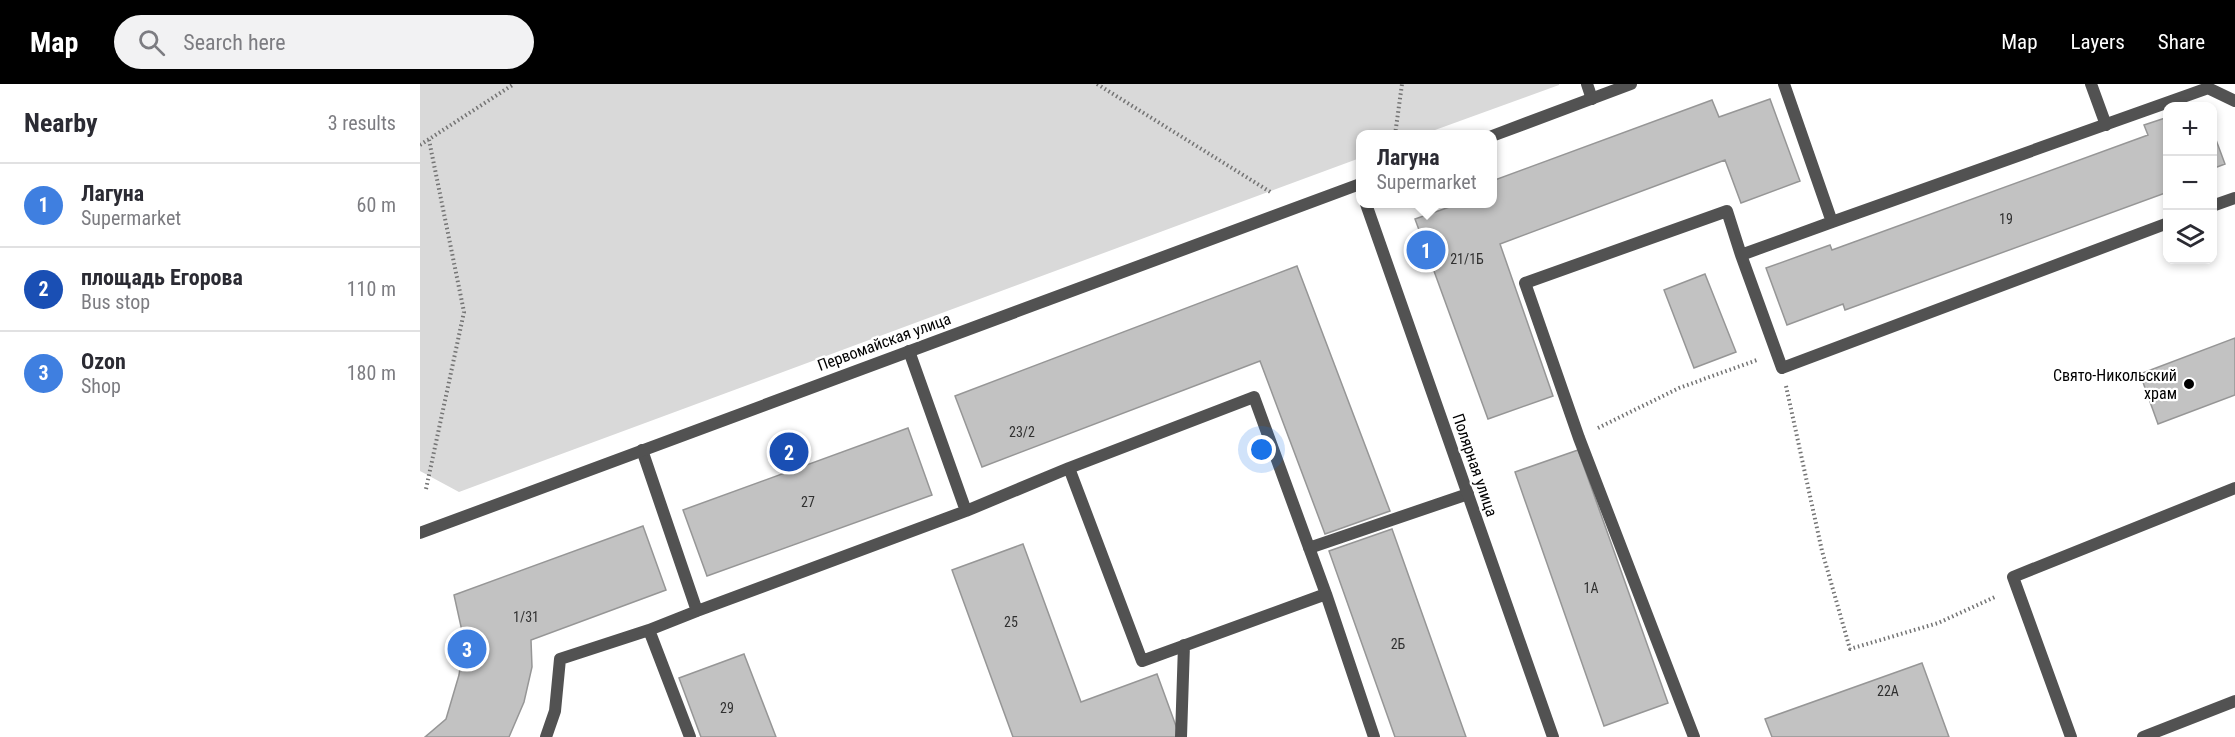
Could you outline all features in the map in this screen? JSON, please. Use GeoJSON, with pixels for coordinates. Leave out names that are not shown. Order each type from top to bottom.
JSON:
{"type":"FeatureCollection","features":[{"type":"Feature","properties":{"kind":"street"},"geometry":{"type":"LineString","coordinates":[[1587,84],[1592,99]]}},
{"type":"Feature","properties":{"kind":"street"},"geometry":{"type":"LineString","coordinates":[[1497,134],[1631,84]]}},
{"type":"Feature","properties":{"kind":"street"},"geometry":{"type":"LineString","coordinates":[[1785,84],[1832,222]]}},
{"type":"Feature","properties":{"kind":"street"},"geometry":{"type":"LineString","coordinates":[[2091,84],[2106,124]]}},
{"type":"Feature","properties":{"kind":"street"},"geometry":{"type":"LineString","coordinates":[[1742,255],[2106,124],[2200,87],[2208,88],[2235,101]]}},
{"type":"Feature","properties":{"kind":"street","name":"Первомайская улица"},"geometry":{"type":"LineString","coordinates":[[420,533],[1356,186]]}},
{"type":"Feature","properties":{"kind":"street"},"geometry":{"type":"LineString","coordinates":[[2217,204],[2235,198]]}},
{"type":"Feature","properties":{"kind":"street","name":"Полярная улица"},"geometry":{"type":"LineString","coordinates":[[1367,208],[1553,737]]}},
{"type":"Feature","properties":{"kind":"street"},"geometry":{"type":"LineString","coordinates":[[1694,737],[1579,438],[1526,283],[1727,211],[1782,368],[2163,225]]}},
{"type":"Feature","properties":{"kind":"street"},"geometry":{"type":"LineString","coordinates":[[909,351],[966,511]]}},
{"type":"Feature","properties":{"kind":"street"},"geometry":{"type":"LineString","coordinates":[[546,737],[555,711],[560,659],[649,630],[966,511],[1254,397],[1326,594],[1374,737]]}},
{"type":"Feature","properties":{"kind":"street"},"geometry":{"type":"LineString","coordinates":[[642,450],[697,611]]}},
{"type":"Feature","properties":{"kind":"street"},"geometry":{"type":"LineString","coordinates":[[1070,468],[1142,661],[1326,594]]}},
{"type":"Feature","properties":{"kind":"street"},"geometry":{"type":"LineString","coordinates":[[2071,737],[2013,577],[2235,488]]}},
{"type":"Feature","properties":{"kind":"street"},"geometry":{"type":"LineString","coordinates":[[1309,548],[1468,494]]}},
{"type":"Feature","properties":{"kind":"street"},"geometry":{"type":"LineString","coordinates":[[649,630],[690,737]]}},
{"type":"Feature","properties":{"kind":"street"},"geometry":{"type":"LineString","coordinates":[[1181,737],[1184,645]]}},
{"type":"Feature","properties":{"kind":"street"},"geometry":{"type":"LineString","coordinates":[[2143,737],[2235,701]]}},
{"type":"Feature","properties":{"kind":"path"},"geometry":{"type":"LineString","coordinates":[[420,145],[514,84]]}},
{"type":"Feature","properties":{"kind":"path"},"geometry":{"type":"LineString","coordinates":[[1097,84],[1274,194]]}},
{"type":"Feature","properties":{"kind":"path"},"geometry":{"type":"LineString","coordinates":[[1396,130],[1402,84]]}},
{"type":"Feature","properties":{"kind":"path"},"geometry":{"type":"LineString","coordinates":[[426,489],[464,312],[429,140]]}},
{"type":"Feature","properties":{"kind":"path"},"geometry":{"type":"LineString","coordinates":[[1579,438],[1679,388],[1777,354]]}},
{"type":"Feature","properties":{"kind":"path"},"geometry":{"type":"LineString","coordinates":[[1782,368],[1822,551],[1850,649],[1938,623],[2016,586]]}},
{"type":"Feature","properties":{"kind":"shaded area"},"geometry":{"type":"Polygon","coordinates":[[[420,84],[1559,84],[1435,130],[1356,130],[1356,159],[459,492],[420,471],[420,84]]]}},
{"type":"Feature","properties":{"kind":"building"},"geometry":{"type":"Polygon","coordinates":[[[1770,99],[1800,181],[1741,203],[1725,160],[1500,244],[1553,396],[1488,419],[1415,219],[1447,208],[1497,208],[1497,179],[1712,100],[1719,117],[1770,99]]]}},
{"type":"Feature","properties":{"kind":"building"},"geometry":{"type":"Polygon","coordinates":[[[2163,119],[2163,194],[1845,310],[1843,304],[1787,325],[1766,268],[1830,245],[1832,250],[2148,135],[2144,125],[2163,119]]]}},
{"type":"Feature","properties":{"kind":"building"},"geometry":{"type":"Polygon","coordinates":[[[2217,142],[2225,164],[2217,167],[2217,142]]]}},
{"type":"Feature","properties":{"kind":"building"},"geometry":{"type":"Polygon","coordinates":[[[1297,266],[1390,511],[1325,534],[1260,361],[982,467],[955,396],[1297,266]]]}},
{"type":"Feature","properties":{"kind":"building"},"geometry":{"type":"Polygon","coordinates":[[[1705,274],[1736,352],[1694,368],[1664,290],[1705,274]]]}},
{"type":"Feature","properties":{"kind":"building","name":"Свято-Никольский храм"},"geometry":{"type":"Polygon","coordinates":[[[2235,338],[2235,395],[2158,424],[2140,374],[2235,338]]]}},
{"type":"Feature","properties":{"kind":"building"},"geometry":{"type":"Polygon","coordinates":[[[908,428],[932,495],[707,576],[683,510],[908,428]]]}},
{"type":"Feature","properties":{"kind":"building"},"geometry":{"type":"Polygon","coordinates":[[[1578,450],[1668,703],[1604,726],[1515,472],[1578,450]]]}},
{"type":"Feature","properties":{"kind":"building"},"geometry":{"type":"Polygon","coordinates":[[[643,526],[666,590],[531,640],[532,667],[524,702],[509,737],[425,737],[446,719],[459,675],[464,640],[454,595],[643,526]]]}},
{"type":"Feature","properties":{"kind":"building"},"geometry":{"type":"Polygon","coordinates":[[[1392,529],[1466,737],[1395,737],[1329,551],[1392,529]]]}},
{"type":"Feature","properties":{"kind":"building"},"geometry":{"type":"Polygon","coordinates":[[[1023,544],[1081,702],[1157,674],[1180,737],[1013,737],[952,570],[1023,544]]]}},
{"type":"Feature","properties":{"kind":"building"},"geometry":{"type":"Polygon","coordinates":[[[744,654],[776,737],[701,737],[679,678],[744,654]]]}},
{"type":"Feature","properties":{"kind":"building"},"geometry":{"type":"Polygon","coordinates":[[[1922,663],[1949,737],[1772,737],[1765,719],[1922,663]]]}},
{"type":"Feature","properties":{"kind":"place","name":"Лагуна"},"geometry":{"type":"Point","coordinates":[1426,250]}},
{"type":"Feature","properties":{"kind":"place","name":"Свято-Никольский храм"},"geometry":{"type":"Point","coordinates":[2189,384]}},
{"type":"Feature","properties":{"kind":"place","name":"площадь Егорова"},"geometry":{"type":"Point","coordinates":[789,452]}},
{"type":"Feature","properties":{"kind":"place","name":"Ozon"},"geometry":{"type":"Point","coordinates":[467,649]}}]}
